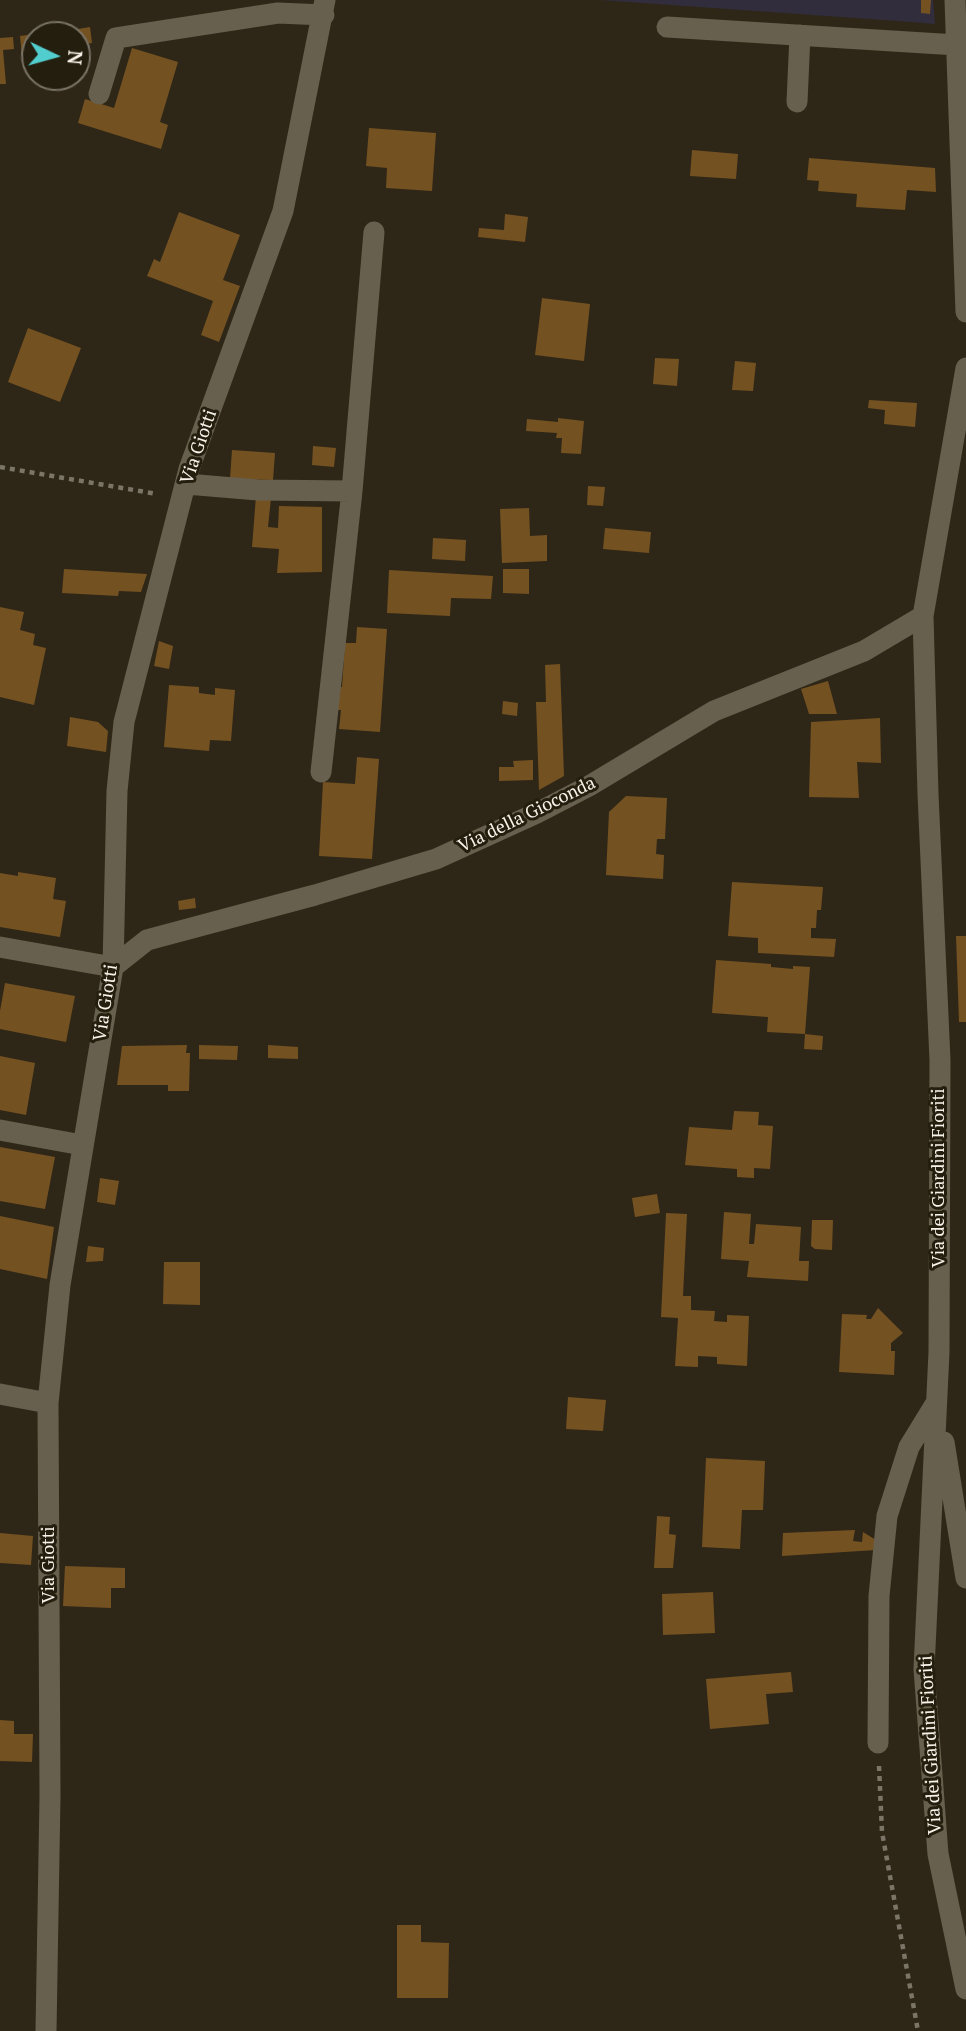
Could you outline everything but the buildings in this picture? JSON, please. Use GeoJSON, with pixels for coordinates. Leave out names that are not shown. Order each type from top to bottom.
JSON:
{"type":"FeatureCollection","features":[{"type":"Feature","properties":{"kind":"street"},"geometry":{"type":"LineString","coordinates":[[955,0],[966,312]]}},
{"type":"Feature","properties":{"kind":"street"},"geometry":{"type":"LineString","coordinates":[[99,94],[116,38],[325,7]]}},
{"type":"Feature","properties":{"kind":"street","name":"Via Giotti"},"geometry":{"type":"LineString","coordinates":[[47,2031],[50,1796],[48,1403],[60,1285],[113,967],[117,791],[124,722],[184,491],[282,211],[325,7]]}},
{"type":"Feature","properties":{"kind":"street"},"geometry":{"type":"LineString","coordinates":[[667,27],[957,45]]}},
{"type":"Feature","properties":{"kind":"street"},"geometry":{"type":"LineString","coordinates":[[797,102],[800,35]]}},
{"type":"Feature","properties":{"kind":"street"},"geometry":{"type":"LineString","coordinates":[[321,772],[352,491],[374,232]]}},
{"type":"Feature","properties":{"kind":"street","name":"Via dei Giardini Fioriti"},"geometry":{"type":"LineString","coordinates":[[966,368],[960,440],[923,616],[940,1059],[939,1352],[924,1669],[937,1854],[966,1989]]}},
{"type":"Feature","properties":{"kind":"street"},"geometry":{"type":"LineString","coordinates":[[184,491],[352,491]]}},
{"type":"Feature","properties":{"kind":"street","name":"Via della Gioconda"},"geometry":{"type":"LineString","coordinates":[[113,967],[147,940],[436,859],[589,786],[714,711],[864,651],[923,616]]}},
{"type":"Feature","properties":{"kind":"street"},"geometry":{"type":"LineString","coordinates":[[0,947],[113,967]]}},
{"type":"Feature","properties":{"kind":"street"},"geometry":{"type":"LineString","coordinates":[[0,1130],[82,1145]]}},
{"type":"Feature","properties":{"kind":"street"},"geometry":{"type":"LineString","coordinates":[[0,1394],[48,1403]]}},
{"type":"Feature","properties":{"kind":"street"},"geometry":{"type":"LineString","coordinates":[[937,1402],[966,1578]]}},
{"type":"Feature","properties":{"kind":"street"},"geometry":{"type":"LineString","coordinates":[[878,1743],[879,1596],[887,1516],[909,1447],[937,1402]]}},
{"type":"Feature","properties":{"kind":"path"},"geometry":{"type":"LineString","coordinates":[[0,467],[184,491]]}},
{"type":"Feature","properties":{"kind":"path"},"geometry":{"type":"LineString","coordinates":[[878,1743],[882,1832],[918,2031]]}},
{"type":"Feature","properties":{"kind":"shaded area"},"geometry":{"type":"Polygon","coordinates":[[[600,0],[933,0],[935,24],[898,21],[600,0]]]}}]}
